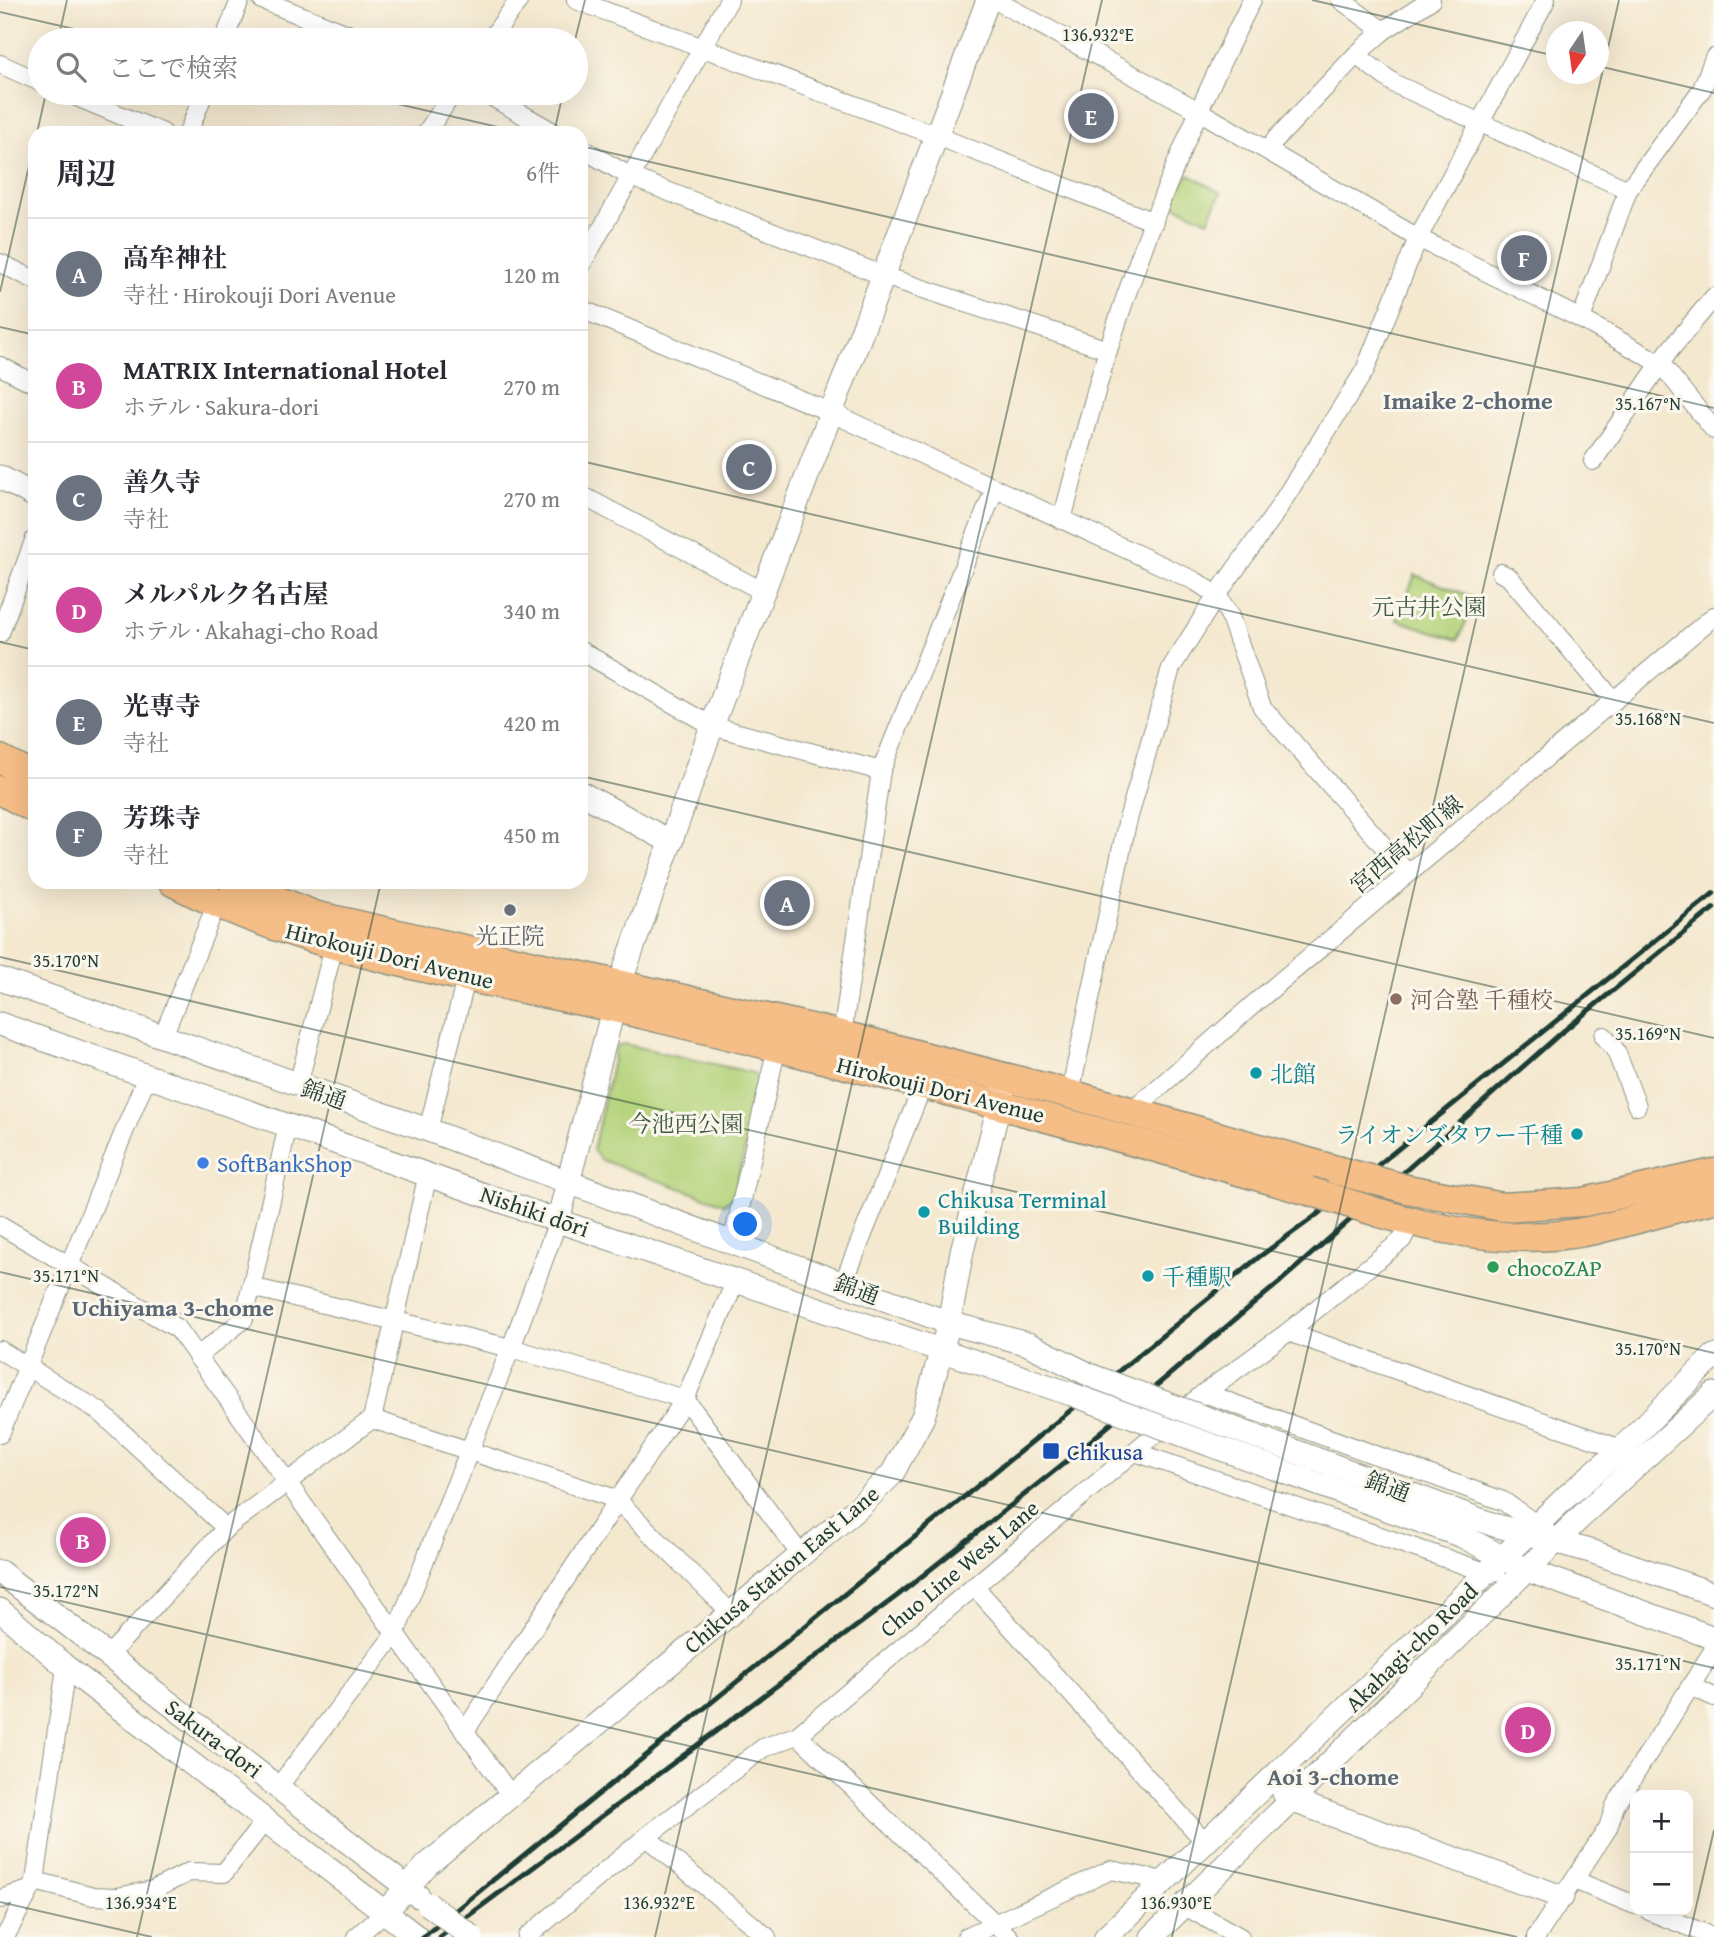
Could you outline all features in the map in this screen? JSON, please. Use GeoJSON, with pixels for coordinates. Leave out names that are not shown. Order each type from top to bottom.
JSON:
{"type":"FeatureCollection","features":[{"type":"Feature","properties":{"kind":"main road"},"geometry":{"type":"LineString","coordinates":[[0,759],[28,773]]}},
{"type":"Feature","properties":{"kind":"main road"},"geometry":{"type":"LineString","coordinates":[[0,790],[28,805]]}},
{"type":"Feature","properties":{"kind":"main road","name":"Hirokouji Dori Avenue"},"geometry":{"type":"LineString","coordinates":[[186,889],[216,905],[303,938],[334,946],[467,975],[616,995],[842,1035],[1070,1094],[1407,1189],[1503,1207],[1584,1202],[1714,1173]]}},
{"type":"Feature","properties":{"kind":"main road","name":"Hirokouji Dori Avenue"},"geometry":{"type":"LineString","coordinates":[[250,889],[314,915],[616,995],[777,1047],[999,1105],[1412,1222],[1496,1236],[1591,1231],[1714,1199]]}},
{"type":"Feature","properties":{"kind":"street"},"geometry":{"type":"LineString","coordinates":[[229,28],[240,0]]}},
{"type":"Feature","properties":{"kind":"street"},"geometry":{"type":"LineString","coordinates":[[262,0],[333,28]]}},
{"type":"Feature","properties":{"kind":"street"},"geometry":{"type":"LineString","coordinates":[[499,28],[519,0]]}},
{"type":"Feature","properties":{"kind":"street"},"geometry":{"type":"LineString","coordinates":[[576,0],[937,136],[1154,222]]}},
{"type":"Feature","properties":{"kind":"street"},"geometry":{"type":"LineString","coordinates":[[588,254],[729,0]]}},
{"type":"Feature","properties":{"kind":"street"},"geometry":{"type":"LineString","coordinates":[[279,1786],[395,1634],[468,1448],[511,1348],[570,1185],[616,995],[712,726],[988,0]]}},
{"type":"Feature","properties":{"kind":"street"},"geometry":{"type":"LineString","coordinates":[[995,0],[1269,150],[1418,238],[1581,319],[1661,364],[1714,430]]}},
{"type":"Feature","properties":{"kind":"street"},"geometry":{"type":"LineString","coordinates":[[1062,520],[1108,351],[1154,222],[1197,110],[1251,0]]}},
{"type":"Feature","properties":{"kind":"street"},"geometry":{"type":"LineString","coordinates":[[1341,0],[1383,31]]}},
{"type":"Feature","properties":{"kind":"street"},"geometry":{"type":"LineString","coordinates":[[1269,150],[1276,139],[1356,55],[1383,31],[1431,0]]}},
{"type":"Feature","properties":{"kind":"street"},"geometry":{"type":"LineString","coordinates":[[1070,1094],[1126,823],[1171,668],[1217,595],[1272,518],[1360,379],[1418,238],[1546,0]]}},
{"type":"Feature","properties":{"kind":"street"},"geometry":{"type":"LineString","coordinates":[[1356,55],[1395,84],[1628,190]]}},
{"type":"Feature","properties":{"kind":"street"},"geometry":{"type":"LineString","coordinates":[[1581,319],[1628,190],[1702,89],[1714,58]]}},
{"type":"Feature","properties":{"kind":"street"},"geometry":{"type":"LineString","coordinates":[[0,64],[28,77]]}},
{"type":"Feature","properties":{"kind":"street"},"geometry":{"type":"LineString","coordinates":[[95,105],[146,126]]}},
{"type":"Feature","properties":{"kind":"street"},"geometry":{"type":"LineString","coordinates":[[191,126],[199,105]]}},
{"type":"Feature","properties":{"kind":"street"},"geometry":{"type":"LineString","coordinates":[[431,126],[445,105]]}},
{"type":"Feature","properties":{"kind":"street"},"geometry":{"type":"LineString","coordinates":[[506,105],[543,126]]}},
{"type":"Feature","properties":{"kind":"street"},"geometry":{"type":"LineString","coordinates":[[588,152],[631,177],[884,276],[1108,351]]}},
{"type":"Feature","properties":{"kind":"street"},"geometry":{"type":"LineString","coordinates":[[0,263],[28,277]]}},
{"type":"Feature","properties":{"kind":"street"},"geometry":{"type":"LineString","coordinates":[[1592,461],[1661,364],[1714,297]]}},
{"type":"Feature","properties":{"kind":"street"},"geometry":{"type":"LineString","coordinates":[[588,312],[830,412],[1217,595],[1229,614],[1262,707],[1408,874]]}},
{"type":"Feature","properties":{"kind":"street"},"geometry":{"type":"LineString","coordinates":[[0,366],[28,380]]}},
{"type":"Feature","properties":{"kind":"street"},"geometry":{"type":"LineString","coordinates":[[0,477],[28,492]]}},
{"type":"Feature","properties":{"kind":"street"},"geometry":{"type":"LineString","coordinates":[[842,1035],[881,771],[995,488]]}},
{"type":"Feature","properties":{"kind":"street"},"geometry":{"type":"LineString","coordinates":[[588,499],[764,592]]}},
{"type":"Feature","properties":{"kind":"street"},"geometry":{"type":"LineString","coordinates":[[0,633],[4,609],[28,554]]}},
{"type":"Feature","properties":{"kind":"street"},"geometry":{"type":"LineString","coordinates":[[1501,573],[1509,577],[1614,701]]}},
{"type":"Feature","properties":{"kind":"street","name":"宮西高松町線"},"geometry":{"type":"LineString","coordinates":[[1132,1111],[1714,616]]}},
{"type":"Feature","properties":{"kind":"street"},"geometry":{"type":"LineString","coordinates":[[588,655],[712,726],[881,771]]}},
{"type":"Feature","properties":{"kind":"street"},"geometry":{"type":"LineString","coordinates":[[588,797],[671,842]]}},
{"type":"Feature","properties":{"kind":"street"},"geometry":{"type":"LineString","coordinates":[[163,1036],[216,905]]}},
{"type":"Feature","properties":{"kind":"street"},"geometry":{"type":"LineString","coordinates":[[299,1085],[334,946]]}},
{"type":"Feature","properties":{"kind":"street"},"geometry":{"type":"LineString","coordinates":[[428,1130],[467,975]]}},
{"type":"Feature","properties":{"kind":"street","name":"錦通"},"geometry":{"type":"LineString","coordinates":[[0,979],[428,1130],[570,1185],[949,1322],[1028,1344],[1092,1376],[1385,1497],[1462,1536],[1496,1565],[1527,1570],[1714,1638]]}},
{"type":"Feature","properties":{"kind":"street","name":"Nishiki dōri"},"geometry":{"type":"LineString","coordinates":[[0,1024],[558,1221],[1071,1394]]}},
{"type":"Feature","properties":{"kind":"street"},"geometry":{"type":"LineString","coordinates":[[1605,1036],[1616,1051],[1637,1106]]}},
{"type":"Feature","properties":{"kind":"street"},"geometry":{"type":"LineString","coordinates":[[732,1244],[777,1047]]}},
{"type":"Feature","properties":{"kind":"street"},"geometry":{"type":"LineString","coordinates":[[0,1434],[147,1076]]}},
{"type":"Feature","properties":{"kind":"street","name":"Chikusa Station East Lane"},"geometry":{"type":"LineString","coordinates":[[401,1925],[407,1887],[427,1866],[859,1507],[892,1474],[923,1417],[949,1322],[962,1251],[1007,1077]]}},
{"type":"Feature","properties":{"kind":"street"},"geometry":{"type":"LineString","coordinates":[[843,1284],[923,1085]]}},
{"type":"Feature","properties":{"kind":"street"},"geometry":{"type":"LineString","coordinates":[[197,1357],[244,1319],[288,1125]]}},
{"type":"Feature","properties":{"kind":"street"},"geometry":{"type":"LineString","coordinates":[[107,1657],[226,1528],[372,1419],[428,1174]]}},
{"type":"Feature","properties":{"kind":"street","name":"Chuo Line West Lane"},"geometry":{"type":"LineString","coordinates":[[527,1937],[646,1837],[763,1748],[798,1735],[1204,1393],[1288,1332],[1402,1240],[1412,1222]]}},
{"type":"Feature","properties":{"kind":"street"},"geometry":{"type":"LineString","coordinates":[[0,1225],[178,1329],[511,1796]]}},
{"type":"Feature","properties":{"kind":"street"},"geometry":{"type":"LineString","coordinates":[[465,1731],[616,1499],[685,1399],[736,1280]]}},
{"type":"Feature","properties":{"kind":"street"},"geometry":{"type":"LineString","coordinates":[[251,1287],[511,1348],[685,1399],[801,1555]]}},
{"type":"Feature","properties":{"kind":"street"},"geometry":{"type":"LineString","coordinates":[[1288,1332],[1621,1449]]}},
{"type":"Feature","properties":{"kind":"street"},"geometry":{"type":"LineString","coordinates":[[0,1350],[99,1410],[226,1528]]}},
{"type":"Feature","properties":{"kind":"street","name":"Akahagi-cho Road"},"geometry":{"type":"LineString","coordinates":[[1106,1937],[1534,1528],[1621,1449],[1714,1356]]}},
{"type":"Feature","properties":{"kind":"street"},"geometry":{"type":"LineString","coordinates":[[1204,1393],[1503,1501],[1534,1528]]}},
{"type":"Feature","properties":{"kind":"street","name":"錦通"},"geometry":{"type":"LineString","coordinates":[[1071,1394],[1385,1497],[1494,1525],[1534,1528],[1556,1541],[1714,1594]]}},
{"type":"Feature","properties":{"kind":"street","name":"Akahagi-cho Road"},"geometry":{"type":"LineString","coordinates":[[1152,1937],[1556,1541],[1714,1394]]}},
{"type":"Feature","properties":{"kind":"street"},"geometry":{"type":"LineString","coordinates":[[372,1419],[468,1448],[616,1499],[731,1613]]}},
{"type":"Feature","properties":{"kind":"street"},"geometry":{"type":"LineString","coordinates":[[1135,1452],[1496,1565]]}},
{"type":"Feature","properties":{"kind":"street","name":"Sakura-dori"},"geometry":{"type":"LineString","coordinates":[[0,1572],[472,1937]]}},
{"type":"Feature","properties":{"kind":"street"},"geometry":{"type":"LineString","coordinates":[[974,1586],[1206,1843]]}},
{"type":"Feature","properties":{"kind":"street","name":"Sakura-dori"},"geometry":{"type":"LineString","coordinates":[[0,1610],[66,1667],[401,1925]]}},
{"type":"Feature","properties":{"kind":"street"},"geometry":{"type":"LineString","coordinates":[[1542,1935],[1568,1888],[1608,1828],[1615,1806],[1714,1649]]}},
{"type":"Feature","properties":{"kind":"street"},"geometry":{"type":"LineString","coordinates":[[5,1937],[32,1885],[66,1667]]}},
{"type":"Feature","properties":{"kind":"street"},"geometry":{"type":"LineString","coordinates":[[1691,1686],[1714,1697]]}},
{"type":"Feature","properties":{"kind":"street"},"geometry":{"type":"LineString","coordinates":[[798,1735],[1009,1937]]}},
{"type":"Feature","properties":{"kind":"street"},"geometry":{"type":"LineString","coordinates":[[1269,1781],[1293,1801],[1568,1888],[1630,1904]]}},
{"type":"Feature","properties":{"kind":"street"},"geometry":{"type":"LineString","coordinates":[[0,1899],[32,1885],[93,1896],[117,1897],[153,1890],[189,1871],[224,1873],[264,1822]]}},
{"type":"Feature","properties":{"kind":"street"},"geometry":{"type":"LineString","coordinates":[[646,1837],[766,1937]]}},
{"type":"Feature","properties":{"kind":"street"},"geometry":{"type":"LineString","coordinates":[[966,1937],[1111,1870],[1164,1881]]}},
{"type":"Feature","properties":{"kind":"street"},"geometry":{"type":"LineString","coordinates":[[1183,1905],[1240,1937]]}},
{"type":"Feature","properties":{"kind":"street"},"geometry":{"type":"LineString","coordinates":[[1662,1916],[1714,1937]]}},
{"type":"Feature","properties":{"kind":"street"},"geometry":{"type":"LineString","coordinates":[[356,1937],[401,1925]]}},
{"type":"Feature","properties":{"kind":"green space"},"geometry":{"type":"Polygon","coordinates":[[[1188,174],[1221,193],[1208,221],[1176,206],[1175,196],[1188,174]]]}},
{"type":"Feature","properties":{"kind":"green space","name":"元古井公園"},"geometry":{"type":"Polygon","coordinates":[[[1415,575],[1476,598],[1458,640],[1397,620],[1415,575]]]}},
{"type":"Feature","properties":{"kind":"green space","name":"今池西公園"},"geometry":{"type":"Polygon","coordinates":[[[624,1044],[753,1073],[760,1083],[733,1200],[724,1204],[601,1160],[593,1150],[616,1047],[624,1044]]]}},
{"type":"Feature","properties":{"kind":"railway"},"geometry":{"type":"LineString","coordinates":[[423,1937],[1259,1257],[1314,1217],[1714,893]]}},
{"type":"Feature","properties":{"kind":"railway"},"geometry":{"type":"LineString","coordinates":[[440,1937],[897,1596],[1063,1464],[1281,1281],[1561,1033],[1714,908]]}},
{"type":"Feature","properties":{"kind":"place","name":"光専寺"},"geometry":{"type":"Point","coordinates":[1091,116]}},
{"type":"Feature","properties":{"kind":"place","name":"芳珠寺"},"geometry":{"type":"Point","coordinates":[1524,258]}},
{"type":"Feature","properties":{"kind":"place","name":"善久寺"},"geometry":{"type":"Point","coordinates":[749,467]}},
{"type":"Feature","properties":{"kind":"place","name":"高牟神社"},"geometry":{"type":"Point","coordinates":[787,903]}},
{"type":"Feature","properties":{"kind":"place","name":"光正院"},"geometry":{"type":"Point","coordinates":[510,910]}},
{"type":"Feature","properties":{"kind":"place","name":"河合塾 千種校"},"geometry":{"type":"Point","coordinates":[1396,999]}},
{"type":"Feature","properties":{"kind":"place","name":"北館"},"geometry":{"type":"Point","coordinates":[1256,1073]}},
{"type":"Feature","properties":{"kind":"place","name":"ライオンズタワー千種"},"geometry":{"type":"Point","coordinates":[1577,1134]}},
{"type":"Feature","properties":{"kind":"place","name":"SoftBankShop"},"geometry":{"type":"Point","coordinates":[203,1163]}},
{"type":"Feature","properties":{"kind":"place","name":"Chikusa Terminal Building"},"geometry":{"type":"Point","coordinates":[924,1212]}},
{"type":"Feature","properties":{"kind":"place","name":"chocoZAP"},"geometry":{"type":"Point","coordinates":[1493,1267]}},
{"type":"Feature","properties":{"kind":"place","name":"千種駅"},"geometry":{"type":"Point","coordinates":[1148,1276]}},
{"type":"Feature","properties":{"kind":"place","name":"Chikusa"},"geometry":{"type":"Point","coordinates":[1051,1451]}},
{"type":"Feature","properties":{"kind":"place","name":"MATRIX International Hotel"},"geometry":{"type":"Point","coordinates":[83,1540]}},
{"type":"Feature","properties":{"kind":"place","name":"メルパルク名古屋"},"geometry":{"type":"Point","coordinates":[1528,1730]}},
{"type":"Feature","properties":{"kind":"district","name":"Imaike 2-chome"},"geometry":{"type":"Point","coordinates":[1468,400]}},
{"type":"Feature","properties":{"kind":"district","name":"Uchiyama 3-chome"},"geometry":{"type":"Point","coordinates":[173,1307]}},
{"type":"Feature","properties":{"kind":"district","name":"Aoi 3-chome"},"geometry":{"type":"Point","coordinates":[1333,1776]}}]}
